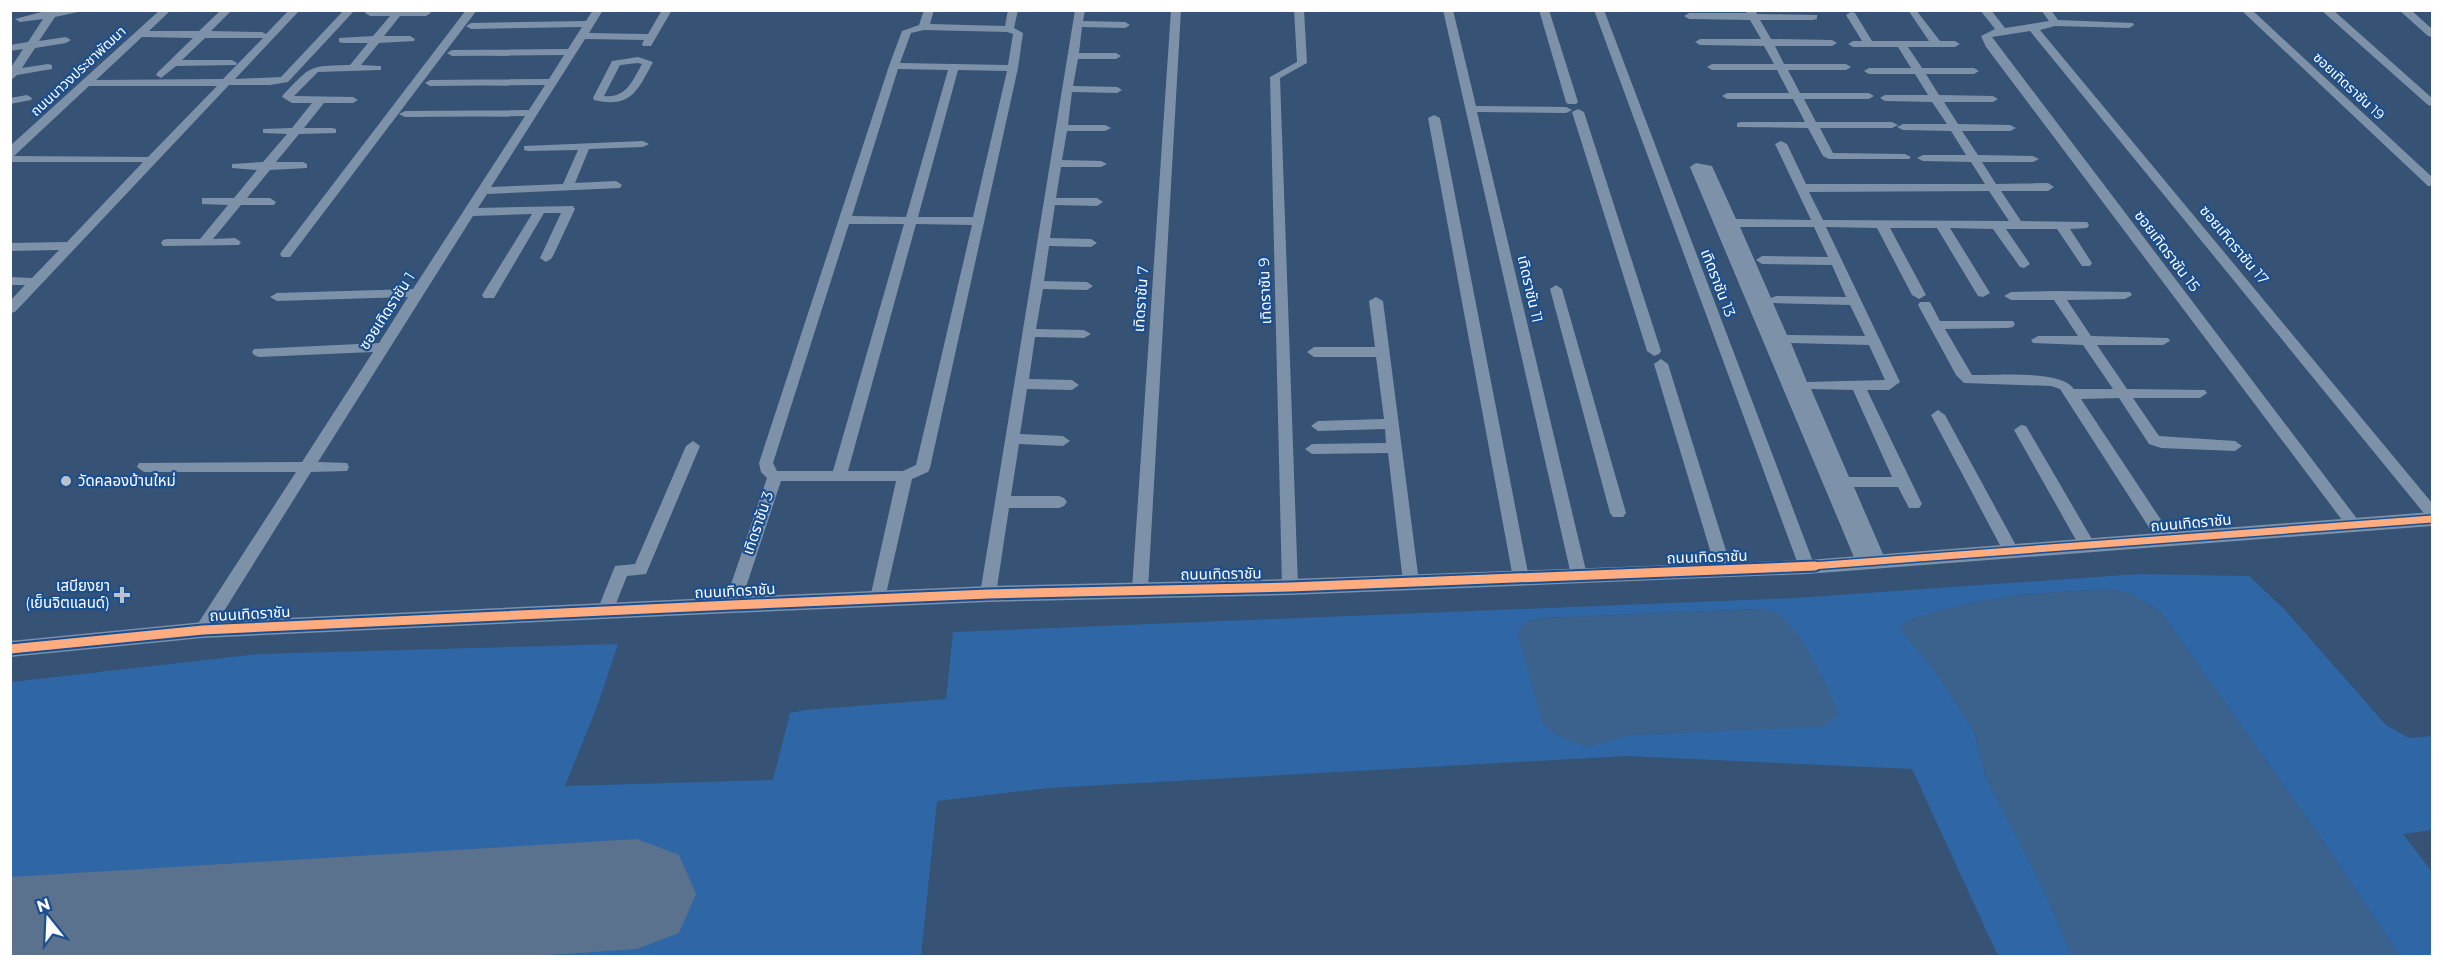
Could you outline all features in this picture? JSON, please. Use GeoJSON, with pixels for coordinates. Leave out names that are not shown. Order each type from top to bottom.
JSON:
{"type":"FeatureCollection","features":[{"type":"Feature","properties":{"kind":"street"},"geometry":{"type":"LineString","coordinates":[[20,19],[53,12],[82,10]]}},
{"type":"Feature","properties":{"kind":"street","name":"ถนนนาวงประชาพัฒนา"},"geometry":{"type":"LineString","coordinates":[[10,153],[166,10]]}},
{"type":"Feature","properties":{"kind":"street"},"geometry":{"type":"LineString","coordinates":[[161,75],[227,10]]}},
{"type":"Feature","properties":{"kind":"street"},"geometry":{"type":"LineString","coordinates":[[10,309],[295,10]]}},
{"type":"Feature","properties":{"kind":"street"},"geometry":{"type":"LineString","coordinates":[[284,80],[350,10]]}},
{"type":"Feature","properties":{"kind":"street"},"geometry":{"type":"LineString","coordinates":[[286,254],[472,10]]}},
{"type":"Feature","properties":{"kind":"street","name":"ซอยเทิดราชัน 1"},"geometry":{"type":"LineString","coordinates":[[203,630],[598,10]]}},
{"type":"Feature","properties":{"kind":"street"},"geometry":{"type":"LineString","coordinates":[[638,60],[667,10]]}},
{"type":"Feature","properties":{"kind":"street"},"geometry":{"type":"LineString","coordinates":[[924,27],[929,10]]}},
{"type":"Feature","properties":{"kind":"street"},"geometry":{"type":"LineString","coordinates":[[1009,29],[1013,10]]}},
{"type":"Feature","properties":{"kind":"street"},"geometry":{"type":"LineString","coordinates":[[988,594],[1080,10]]}},
{"type":"Feature","properties":{"kind":"street","name":"เทิดราชัน 7"},"geometry":{"type":"LineString","coordinates":[[1140,589],[1176,10]]}},
{"type":"Feature","properties":{"kind":"street","name":"เทิดราชัน 9"},"geometry":{"type":"LineString","coordinates":[[1290,587],[1275,77],[1302,63],[1299,10]]}},
{"type":"Feature","properties":{"kind":"street","name":"เทิดราชัน 11"},"geometry":{"type":"LineString","coordinates":[[1448,10],[1579,575]]}},
{"type":"Feature","properties":{"kind":"street"},"geometry":{"type":"LineString","coordinates":[[1544,10],[1570,107],[1657,358],[1725,570]]}},
{"type":"Feature","properties":{"kind":"street","name":"เทิดราชัน 13"},"geometry":{"type":"LineString","coordinates":[[1599,10],[1807,567]]}},
{"type":"Feature","properties":{"kind":"street"},"geometry":{"type":"LineString","coordinates":[[1985,10],[2002,31],[2055,23],[2129,25]]}},
{"type":"Feature","properties":{"kind":"street"},"geometry":{"type":"LineString","coordinates":[[2046,10],[2055,23]]}},
{"type":"Feature","properties":{"kind":"street","name":"ซอยเทิดราชัน 19"},"geometry":{"type":"LineString","coordinates":[[2246,10],[2433,183]]}},
{"type":"Feature","properties":{"kind":"street"},"geometry":{"type":"LineString","coordinates":[[2326,10],[2433,103]]}},
{"type":"Feature","properties":{"kind":"street"},"geometry":{"type":"LineString","coordinates":[[2404,10],[2433,34]]}},
{"type":"Feature","properties":{"kind":"street"},"geometry":{"type":"LineString","coordinates":[[12,74],[53,12]]}},
{"type":"Feature","properties":{"kind":"street"},"geometry":{"type":"LineString","coordinates":[[353,68],[399,12]]}},
{"type":"Feature","properties":{"kind":"street"},"geometry":{"type":"LineString","coordinates":[[1912,12],[1937,44]]}},
{"type":"Feature","properties":{"kind":"street"},"geometry":{"type":"LineString","coordinates":[[370,13],[426,13]]}},
{"type":"Feature","properties":{"kind":"street"},"geometry":{"type":"LineString","coordinates":[[1689,16],[1752,13],[1813,17]]}},
{"type":"Feature","properties":{"kind":"street"},"geometry":{"type":"LineString","coordinates":[[1752,13],[1829,156],[1905,157]]}},
{"type":"Feature","properties":{"kind":"street"},"geometry":{"type":"LineString","coordinates":[[1851,15],[1869,44]]}},
{"type":"Feature","properties":{"kind":"street"},"geometry":{"type":"LineString","coordinates":[[1078,24],[1125,25]]}},
{"type":"Feature","properties":{"kind":"street"},"geometry":{"type":"LineString","coordinates":[[471,26],[652,35]]}},
{"type":"Feature","properties":{"kind":"street"},"geometry":{"type":"LineString","coordinates":[[924,27],[1009,29],[1018,33],[1013,68],[922,468],[905,476],[775,476],[768,472],[766,463],[907,32],[924,27]]}},
{"type":"Feature","properties":{"kind":"street","name":"ซอยเทิดราชัน 17"},"geometry":{"type":"LineString","coordinates":[[2033,28],[2433,513]]}},
{"type":"Feature","properties":{"kind":"street","name":"ซอยเทิดราชัน 15"},"geometry":{"type":"LineString","coordinates":[[2002,31],[1988,33],[1990,45],[2353,524]]}},
{"type":"Feature","properties":{"kind":"street"},"geometry":{"type":"LineString","coordinates":[[140,34],[262,35]]}},
{"type":"Feature","properties":{"kind":"street"},"geometry":{"type":"LineString","coordinates":[[10,48],[66,39]]}},
{"type":"Feature","properties":{"kind":"street"},"geometry":{"type":"LineString","coordinates":[[343,40],[410,39]]}},
{"type":"Feature","properties":{"kind":"street"},"geometry":{"type":"LineString","coordinates":[[1700,42],[1832,43]]}},
{"type":"Feature","properties":{"kind":"street"},"geometry":{"type":"LineString","coordinates":[[1853,44],[1955,44]]}},
{"type":"Feature","properties":{"kind":"street"},"geometry":{"type":"LineString","coordinates":[[1901,44],[2017,225]]}},
{"type":"Feature","properties":{"kind":"street"},"geometry":{"type":"LineString","coordinates":[[452,53],[572,52]]}},
{"type":"Feature","properties":{"kind":"street"},"geometry":{"type":"LineString","coordinates":[[1074,56],[1116,56]]}},
{"type":"Feature","properties":{"kind":"street"},"geometry":{"type":"LineString","coordinates":[[638,60],[648,62],[629,96],[622,99],[598,98],[616,63],[638,60]]}},
{"type":"Feature","properties":{"kind":"street"},"geometry":{"type":"LineString","coordinates":[[174,63],[232,63]]}},
{"type":"Feature","properties":{"kind":"street"},"geometry":{"type":"LineString","coordinates":[[894,66],[1013,68]]}},
{"type":"Feature","properties":{"kind":"street"},"geometry":{"type":"LineString","coordinates":[[12,74],[48,67]]}},
{"type":"Feature","properties":{"kind":"street"},"geometry":{"type":"LineString","coordinates":[[839,476],[954,67]]}},
{"type":"Feature","properties":{"kind":"street"},"geometry":{"type":"LineString","coordinates":[[1712,67],[1846,67]]}},
{"type":"Feature","properties":{"kind":"street"},"geometry":{"type":"LineString","coordinates":[[353,100],[288,99],[301,81],[317,69],[377,68]]}},
{"type":"Feature","properties":{"kind":"street"},"geometry":{"type":"LineString","coordinates":[[1869,71],[1974,71]]}},
{"type":"Feature","properties":{"kind":"street"},"geometry":{"type":"LineString","coordinates":[[87,83],[301,81]]}},
{"type":"Feature","properties":{"kind":"street"},"geometry":{"type":"LineString","coordinates":[[430,83],[553,82]]}},
{"type":"Feature","properties":{"kind":"street"},"geometry":{"type":"LineString","coordinates":[[1068,89],[1117,90]]}},
{"type":"Feature","properties":{"kind":"street"},"geometry":{"type":"LineString","coordinates":[[1727,96],[1869,96]]}},
{"type":"Feature","properties":{"kind":"street"},"geometry":{"type":"LineString","coordinates":[[10,101],[27,98]]}},
{"type":"Feature","properties":{"kind":"street"},"geometry":{"type":"LineString","coordinates":[[1886,98],[1993,99]]}},
{"type":"Feature","properties":{"kind":"street"},"geometry":{"type":"LineString","coordinates":[[204,242],[320,101]]}},
{"type":"Feature","properties":{"kind":"street"},"geometry":{"type":"LineString","coordinates":[[1470,105],[1570,107]]}},
{"type":"Feature","properties":{"kind":"street"},"geometry":{"type":"LineString","coordinates":[[405,114],[532,113]]}},
{"type":"Feature","properties":{"kind":"street"},"geometry":{"type":"LineString","coordinates":[[1434,118],[1521,578]]}},
{"type":"Feature","properties":{"kind":"street"},"geometry":{"type":"LineString","coordinates":[[1741,125],[2010,128]]}},
{"type":"Feature","properties":{"kind":"street"},"geometry":{"type":"LineString","coordinates":[[1062,128],[1105,128]]}},
{"type":"Feature","properties":{"kind":"street"},"geometry":{"type":"LineString","coordinates":[[267,131],[332,131]]}},
{"type":"Feature","properties":{"kind":"street"},"geometry":{"type":"LineString","coordinates":[[10,137],[29,136]]}},
{"type":"Feature","properties":{"kind":"street"},"geometry":{"type":"LineString","coordinates":[[528,148],[643,144]]}},
{"type":"Feature","properties":{"kind":"street"},"geometry":{"type":"LineString","coordinates":[[1781,144],[1893,382],[1889,385],[1812,385]]}},
{"type":"Feature","properties":{"kind":"street"},"geometry":{"type":"LineString","coordinates":[[568,187],[585,146]]}},
{"type":"Feature","properties":{"kind":"street"},"geometry":{"type":"LineString","coordinates":[[1923,158],[2033,159]]}},
{"type":"Feature","properties":{"kind":"street"},"geometry":{"type":"LineString","coordinates":[[10,159],[144,159]]}},
{"type":"Feature","properties":{"kind":"street"},"geometry":{"type":"LineString","coordinates":[[1057,163],[1101,164]]}},
{"type":"Feature","properties":{"kind":"street"},"geometry":{"type":"LineString","coordinates":[[236,166],[303,166]]}},
{"type":"Feature","properties":{"kind":"street"},"geometry":{"type":"LineString","coordinates":[[483,191],[616,185]]}},
{"type":"Feature","properties":{"kind":"street"},"geometry":{"type":"LineString","coordinates":[[1802,188],[2048,187]]}},
{"type":"Feature","properties":{"kind":"street"},"geometry":{"type":"LineString","coordinates":[[206,201],[270,202]]}},
{"type":"Feature","properties":{"kind":"street"},"geometry":{"type":"LineString","coordinates":[[1051,201],[1097,202]]}},
{"type":"Feature","properties":{"kind":"street"},"geometry":{"type":"LineString","coordinates":[[469,212],[569,209],[546,258]]}},
{"type":"Feature","properties":{"kind":"street"},"geometry":{"type":"LineString","coordinates":[[489,295],[540,210]]}},
{"type":"Feature","properties":{"kind":"street"},"geometry":{"type":"LineString","coordinates":[[844,220],[978,221]]}},
{"type":"Feature","properties":{"kind":"street"},"geometry":{"type":"LineString","coordinates":[[1871,562],[1725,223],[2083,225]]}},
{"type":"Feature","properties":{"kind":"street"},"geometry":{"type":"LineString","coordinates":[[1881,223],[1963,375],[1969,380],[2052,381],[2065,386],[2165,539]]}},
{"type":"Feature","properties":{"kind":"street"},"geometry":{"type":"LineString","coordinates":[[1941,224],[1983,293]]}},
{"type":"Feature","properties":{"kind":"street"},"geometry":{"type":"LineString","coordinates":[[1997,225],[2024,264]]}},
{"type":"Feature","properties":{"kind":"street"},"geometry":{"type":"LineString","coordinates":[[2061,225],[2086,263]]}},
{"type":"Feature","properties":{"kind":"street"},"geometry":{"type":"LineString","coordinates":[[167,243],[235,242]]}},
{"type":"Feature","properties":{"kind":"street"},"geometry":{"type":"LineString","coordinates":[[1044,242],[1091,243]]}},
{"type":"Feature","properties":{"kind":"street"},"geometry":{"type":"LineString","coordinates":[[10,247],[69,246]]}},
{"type":"Feature","properties":{"kind":"street"},"geometry":{"type":"LineString","coordinates":[[1762,260],[1837,261]]}},
{"type":"Feature","properties":{"kind":"street"},"geometry":{"type":"LineString","coordinates":[[10,281],[28,281]]}},
{"type":"Feature","properties":{"kind":"street"},"geometry":{"type":"LineString","coordinates":[[1037,285],[1087,286]]}},
{"type":"Feature","properties":{"kind":"street"},"geometry":{"type":"LineString","coordinates":[[1556,289],[1618,513]]}},
{"type":"Feature","properties":{"kind":"street"},"geometry":{"type":"LineString","coordinates":[[277,297],[418,293]]}},
{"type":"Feature","properties":{"kind":"street"},"geometry":{"type":"LineString","coordinates":[[2057,295],[2154,440],[2161,443],[2235,446]]}},
{"type":"Feature","properties":{"kind":"street"},"geometry":{"type":"LineString","coordinates":[[2012,296],[2125,295]]}},
{"type":"Feature","properties":{"kind":"street"},"geometry":{"type":"LineString","coordinates":[[1776,300],[1856,301]]}},
{"type":"Feature","properties":{"kind":"street"},"geometry":{"type":"LineString","coordinates":[[1376,301],[1411,582]]}},
{"type":"Feature","properties":{"kind":"street"},"geometry":{"type":"LineString","coordinates":[[1936,325],[2008,324]]}},
{"type":"Feature","properties":{"kind":"street"},"geometry":{"type":"LineString","coordinates":[[1030,333],[1084,334]]}},
{"type":"Feature","properties":{"kind":"street"},"geometry":{"type":"LineString","coordinates":[[1790,339],[1875,341]]}},
{"type":"Feature","properties":{"kind":"street"},"geometry":{"type":"LineString","coordinates":[[2038,340],[2163,341]]}},
{"type":"Feature","properties":{"kind":"street"},"geometry":{"type":"LineString","coordinates":[[258,352],[383,347]]}},
{"type":"Feature","properties":{"kind":"street"},"geometry":{"type":"LineString","coordinates":[[1314,352],[1382,352]]}},
{"type":"Feature","properties":{"kind":"street"},"geometry":{"type":"LineString","coordinates":[[1021,384],[1072,385]]}},
{"type":"Feature","properties":{"kind":"street"},"geometry":{"type":"LineString","coordinates":[[1858,386],[1914,504]]}},
{"type":"Feature","properties":{"kind":"street"},"geometry":{"type":"LineString","coordinates":[[2070,394],[2200,393]]}},
{"type":"Feature","properties":{"kind":"street"},"geometry":{"type":"LineString","coordinates":[[1938,415],[2011,551]]}},
{"type":"Feature","properties":{"kind":"street"},"geometry":{"type":"LineString","coordinates":[[1318,426],[1390,424]]}},
{"type":"Feature","properties":{"kind":"street"},"geometry":{"type":"LineString","coordinates":[[2021,430],[2087,545]]}},
{"type":"Feature","properties":{"kind":"street"},"geometry":{"type":"LineString","coordinates":[[1012,440],[1063,441]]}},
{"type":"Feature","properties":{"kind":"street"},"geometry":{"type":"LineString","coordinates":[[605,611],[621,570],[640,570],[693,446]]}},
{"type":"Feature","properties":{"kind":"street"},"geometry":{"type":"LineString","coordinates":[[1312,449],[1394,448]]}},
{"type":"Feature","properties":{"kind":"street"},"geometry":{"type":"LineString","coordinates":[[144,467],[342,467]]}},
{"type":"Feature","properties":{"kind":"street","name":"เทิดราชัน 3"},"geometry":{"type":"LineString","coordinates":[[732,605],[775,476]]}},
{"type":"Feature","properties":{"kind":"street"},"geometry":{"type":"LineString","coordinates":[[878,598],[905,476]]}},
{"type":"Feature","properties":{"kind":"street"},"geometry":{"type":"LineString","coordinates":[[1835,482],[1898,482],[1901,479]]}},
{"type":"Feature","properties":{"kind":"street"},"geometry":{"type":"LineString","coordinates":[[1002,502],[1059,502]]}},
{"type":"Feature","properties":{"kind":"street","name":"ถนนเทิดราชัน"},"geometry":{"type":"LineString","coordinates":[[10,649],[203,630],[878,598],[1140,589],[1290,587],[1807,567],[2433,519]]}},
{"type":"Feature","properties":{"kind":"shaded area"},"geometry":{"type":"Polygon","coordinates":[[[2139,574],[2249,576],[2285,610],[2386,725],[2409,738],[2432,736],[2432,830],[2403,834],[2432,872],[2432,956],[2400,956],[2315,830],[2160,611],[2129,593],[2109,589],[2017,595],[1961,605],[1908,620],[1900,629],[1935,671],[1974,731],[1986,777],[2043,888],[2072,956],[1998,956],[1912,769],[1627,756],[1049,788],[937,801],[921,956],[388,956],[394,940],[639,923],[654,863],[11,904],[11,682],[259,654],[618,644],[597,707],[565,786],[773,780],[790,713],[946,699],[953,632],[1795,598],[2139,574]],[[1759,609],[1544,618],[1524,622],[1586,747],[1629,735],[1716,731],[1776,612],[1759,609]]]}},
{"type":"Feature","properties":{"kind":"shaded area"},"geometry":{"type":"Polygon","coordinates":[[[2109,589],[2129,593],[2160,611],[2315,830],[2400,956],[2072,956],[2043,888],[1986,777],[1974,731],[1935,671],[1900,629],[1908,620],[1961,605],[2017,595],[2109,589]]]}},
{"type":"Feature","properties":{"kind":"shaded area"},"geometry":{"type":"Polygon","coordinates":[[[1759,609],[1775,612],[1786,620],[1813,659],[1839,714],[1823,727],[1629,735],[1586,747],[1554,734],[1542,722],[1518,634],[1524,622],[1544,618],[1759,609]]]}},
{"type":"Feature","properties":{"kind":"taxiway"},"geometry":{"type":"LineString","coordinates":[[371,956],[384,925],[407,909]]}},
{"type":"Feature","properties":{"kind":"taxiway"},"geometry":{"type":"LineString","coordinates":[[57,956],[61,948],[83,930]]}},
{"type":"Feature","properties":{"kind":"runway"},"geometry":{"type":"LineString","coordinates":[[10,935],[637,894]]}},
{"type":"Feature","properties":{"kind":"cycle path"},"geometry":{"type":"LineString","coordinates":[[10,649],[203,630],[732,605],[988,594],[1290,587],[1807,567],[2432,519]]}},
{"type":"Feature","properties":{"kind":"place","name":"วัดคลองบ้านใหม่"},"geometry":{"type":"Point","coordinates":[66,481]}},
{"type":"Feature","properties":{"kind":"place","name":"เสบียงยา (เย็นจิตแลนด์)"},"geometry":{"type":"Point","coordinates":[122,595]}}]}
